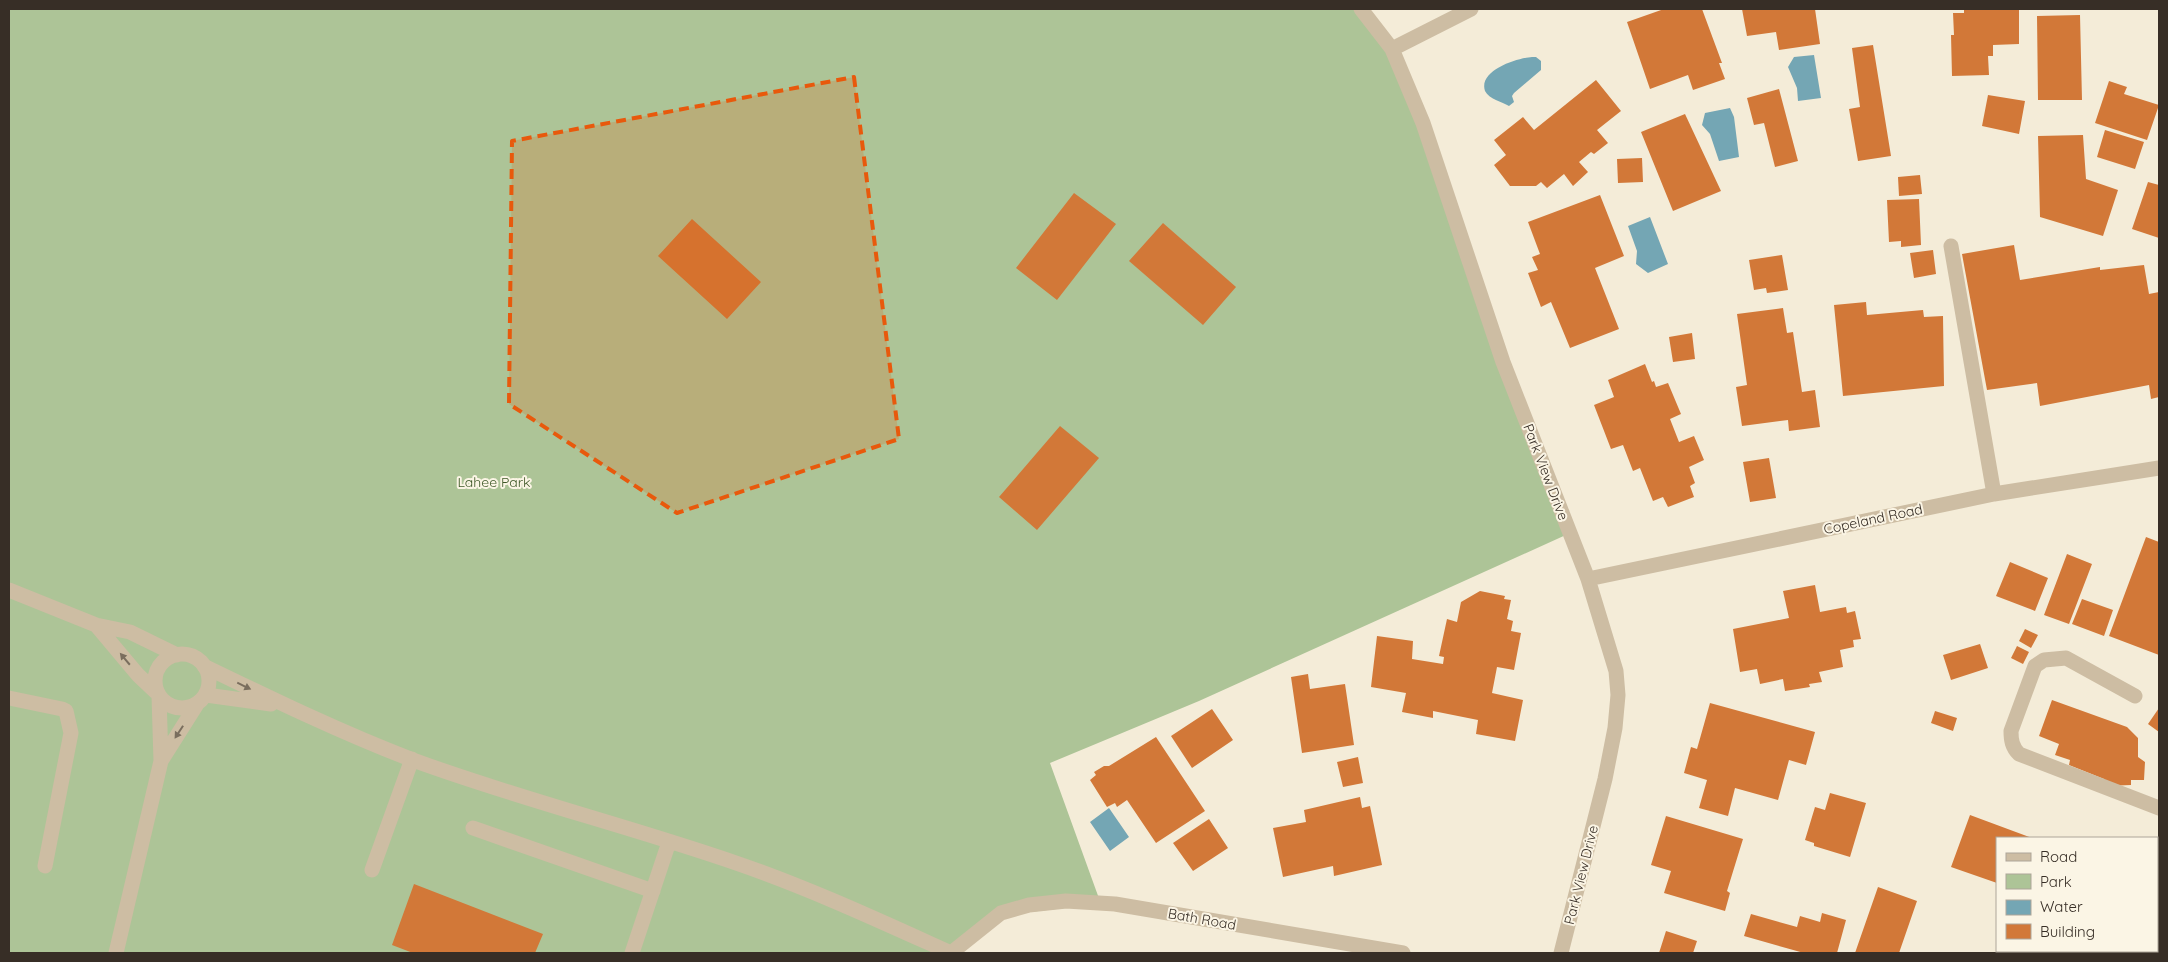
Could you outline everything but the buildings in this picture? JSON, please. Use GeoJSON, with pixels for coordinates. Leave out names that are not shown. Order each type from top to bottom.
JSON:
{"type":"FeatureCollection","features":[{"type":"Feature","properties":{"kind":"street","name":"Park View Drive"},"geometry":{"type":"LineString","coordinates":[[1361,9],[1392,49],[1423,123],[1503,362],[1588,579],[1611,649],[1616,671],[1618,695],[1615,728],[1605,778],[1561,953]]}},
{"type":"Feature","properties":{"kind":"street"},"geometry":{"type":"LineString","coordinates":[[1392,49],[1471,9]]}},
{"type":"Feature","properties":{"kind":"street"},"geometry":{"type":"LineString","coordinates":[[1951,246],[1994,494]]}},
{"type":"Feature","properties":{"kind":"street","name":"Copeland Road"},"geometry":{"type":"LineString","coordinates":[[1588,579],[1994,494],[2159,468]]}},
{"type":"Feature","properties":{"kind":"street"},"geometry":{"type":"LineString","coordinates":[[9,590],[96,625],[130,632],[177,655]]}},
{"type":"Feature","properties":{"kind":"street"},"geometry":{"type":"LineString","coordinates":[[96,625],[163,702],[174,708],[186,708],[202,699],[285,706]]}},
{"type":"Feature","properties":{"kind":"street"},"geometry":{"type":"LineString","coordinates":[[116,953],[161,761],[158,694],[154,680],[158,668],[166,660],[177,655],[189,655],[200,661],[204,666],[209,683],[202,699],[161,761]]}},
{"type":"Feature","properties":{"kind":"street"},"geometry":{"type":"LineString","coordinates":[[2134,696],[2066,658],[2044,660],[2035,666],[2011,730],[2011,741],[2014,749],[2019,754],[2159,808]]}},
{"type":"Feature","properties":{"kind":"street"},"geometry":{"type":"LineString","coordinates":[[204,666],[285,706],[412,759],[514,795],[736,863],[841,903],[951,953]]}},
{"type":"Feature","properties":{"kind":"street"},"geometry":{"type":"LineString","coordinates":[[9,698],[66,710],[68,715],[71,733],[45,866]]}},
{"type":"Feature","properties":{"kind":"street"},"geometry":{"type":"LineString","coordinates":[[372,870],[412,759]]}},
{"type":"Feature","properties":{"kind":"street"},"geometry":{"type":"LineString","coordinates":[[473,828],[653,891]]}},
{"type":"Feature","properties":{"kind":"street"},"geometry":{"type":"LineString","coordinates":[[632,953],[669,842]]}},
{"type":"Feature","properties":{"kind":"street","name":"Bath Road"},"geometry":{"type":"LineString","coordinates":[[951,953],[1001,913],[1029,905],[1066,901],[1115,904],[1403,953]]}},
{"type":"Feature","properties":{"kind":"highlighted area"},"geometry":{"type":"Polygon","coordinates":[[[854,77],[899,439],[677,513],[509,404],[512,141],[854,77]]]}},
{"type":"Feature","properties":{"kind":"green space","name":"Lahee Park"},"geometry":{"type":"Polygon","coordinates":[[[9,9],[1359,9],[1389,48],[1568,534],[1199,701],[1050,763],[1101,904],[1002,915],[954,953],[9,953],[9,9]]]}},
{"type":"Feature","properties":{"kind":"water"},"geometry":{"type":"Polygon","coordinates":[[[1814,55],[1821,98],[1798,101],[1797,88],[1788,67],[1794,57],[1814,55]]]}},
{"type":"Feature","properties":{"kind":"water"},"geometry":{"type":"Polygon","coordinates":[[[1536,57],[1541,61],[1541,70],[1514,93],[1512,96],[1514,102],[1509,106],[1487,94],[1484,84],[1487,77],[1493,71],[1509,63],[1536,57]]]}},
{"type":"Feature","properties":{"kind":"water"},"geometry":{"type":"Polygon","coordinates":[[[1730,108],[1734,117],[1739,157],[1719,161],[1710,134],[1702,125],[1705,113],[1730,108]]]}},
{"type":"Feature","properties":{"kind":"water"},"geometry":{"type":"Polygon","coordinates":[[[1650,217],[1668,264],[1648,273],[1636,264],[1637,251],[1628,226],[1650,217]]]}},
{"type":"Feature","properties":{"kind":"water"},"geometry":{"type":"Polygon","coordinates":[[[1109,808],[1129,837],[1110,851],[1090,822],[1109,808]]]}}]}
